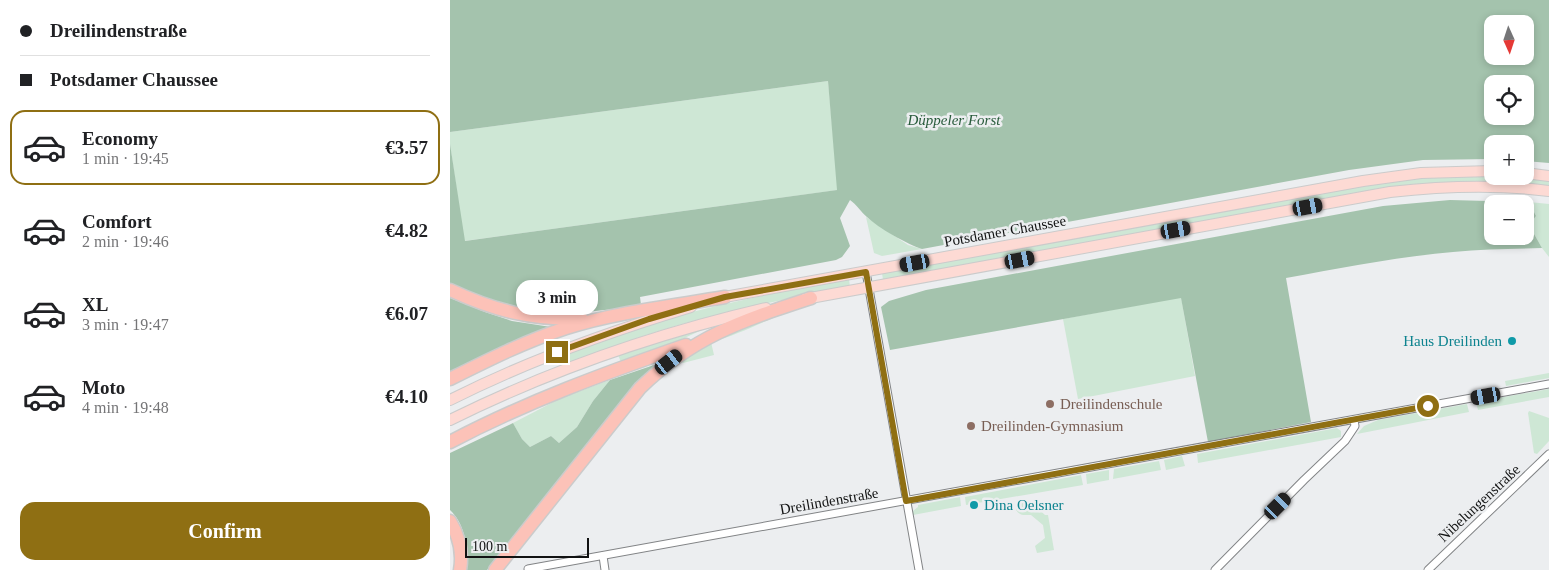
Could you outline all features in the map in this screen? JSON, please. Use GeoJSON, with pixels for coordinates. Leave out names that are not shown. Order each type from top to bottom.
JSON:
{"type":"FeatureCollection","features":[{"type":"Feature","properties":{"kind":"highway"},"geometry":{"type":"LineString","coordinates":[[450,290],[489,306],[536,318],[602,318]]}},
{"type":"Feature","properties":{"kind":"highway"},"geometry":{"type":"LineString","coordinates":[[450,379],[566,328],[602,318],[725,297]]}},
{"type":"Feature","properties":{"kind":"highway"},"geometry":{"type":"LineString","coordinates":[[450,442],[530,403],[617,369],[705,338],[747,320],[811,298]]}},
{"type":"Feature","properties":{"kind":"highway"},"geometry":{"type":"LineString","coordinates":[[494,570],[640,388],[681,353],[705,338]]}},
{"type":"Feature","properties":{"kind":"highway"},"geometry":{"type":"LineString","coordinates":[[450,521],[460,548],[460,570]]}},
{"type":"Feature","properties":{"kind":"main road","name":"Potsdamer Chaussee"},"geometry":{"type":"LineString","coordinates":[[450,400],[506,373],[597,337],[725,297],[1380,178],[1431,172],[1484,171]]}},
{"type":"Feature","properties":{"kind":"main road"},"geometry":{"type":"LineString","coordinates":[[1534,174],[1549,176]]}},
{"type":"Feature","properties":{"kind":"main road","name":"Potsdamer Chaussee"},"geometry":{"type":"LineString","coordinates":[[450,420],[506,393],[576,364],[616,350],[724,318],[811,298],[1390,192],[1480,186],[1549,191]]}},
{"type":"Feature","properties":{"kind":"street"},"geometry":{"type":"LineString","coordinates":[[866,272],[919,570]]}},
{"type":"Feature","properties":{"kind":"street","name":"Dreilindenstraße"},"geometry":{"type":"LineString","coordinates":[[528,569],[1549,384]]}},
{"type":"Feature","properties":{"kind":"street"},"geometry":{"type":"LineString","coordinates":[[1214,570],[1345,442],[1355,426],[1354,420]]}},
{"type":"Feature","properties":{"kind":"street","name":"Nibelungenstraße"},"geometry":{"type":"LineString","coordinates":[[1428,570],[1549,454]]}},
{"type":"Feature","properties":{"kind":"street"},"geometry":{"type":"LineString","coordinates":[[603,556],[605,570]]}},
{"type":"Feature","properties":{"kind":"green space","name":"Düppeler Forst"},"geometry":{"type":"Polygon","coordinates":[[[450,0],[1549,0],[1549,163],[1534,162],[1534,135],[1484,135],[1484,159],[1423,160],[1349,170],[922,249],[901,240],[878,226],[850,200],[840,218],[850,246],[842,257],[836,260],[640,297],[641,305],[609,310],[547,312],[515,308],[490,301],[450,283],[450,144],[465,241],[837,190],[828,81],[450,132],[450,0]]]}},
{"type":"Feature","properties":{"kind":"green space"},"geometry":{"type":"Polygon","coordinates":[[[828,81],[838,190],[464,241],[450,144],[450,132],[828,81]]]}},
{"type":"Feature","properties":{"kind":"green space"},"geometry":{"type":"Polygon","coordinates":[[[1484,175],[1484,182],[1477,182],[883,280],[882,273],[1355,186],[1420,177],[1484,175]]]}},
{"type":"Feature","properties":{"kind":"green space"},"geometry":{"type":"Polygon","coordinates":[[[1534,178],[1549,179],[1549,187],[1520,185],[1534,185],[1534,178]]]}},
{"type":"Feature","properties":{"kind":"green space"},"geometry":{"type":"Polygon","coordinates":[[[1450,200],[1484,201],[1484,245],[1534,245],[1534,234],[1542,248],[1475,250],[1432,254],[1286,278],[1311,422],[1208,442],[1181,298],[890,350],[881,307],[889,301],[926,290],[1383,206],[1450,200]]]}},
{"type":"Feature","properties":{"kind":"green space"},"geometry":{"type":"Polygon","coordinates":[[[1534,202],[1549,204],[1549,257],[1534,234],[1534,219],[1536,216],[1534,202]]]}},
{"type":"Feature","properties":{"kind":"green space"},"geometry":{"type":"Polygon","coordinates":[[[866,217],[908,245],[922,249],[882,256],[874,253],[866,217]]]}},
{"type":"Feature","properties":{"kind":"green space"},"geometry":{"type":"Polygon","coordinates":[[[849,279],[850,287],[790,298],[693,321],[610,347],[562,365],[559,355],[637,328],[686,314],[755,297],[849,279]]]}},
{"type":"Feature","properties":{"kind":"green space"},"geometry":{"type":"Polygon","coordinates":[[[1181,297],[1195,376],[1078,399],[1063,319],[1181,297]]]}},
{"type":"Feature","properties":{"kind":"green space"},"geometry":{"type":"Polygon","coordinates":[[[450,298],[512,321],[551,327],[450,373],[450,298]]]}},
{"type":"Feature","properties":{"kind":"green space"},"geometry":{"type":"Polygon","coordinates":[[[801,308],[734,335],[711,342],[714,355],[683,363],[680,359],[710,340],[783,312],[801,308]]]}},
{"type":"Feature","properties":{"kind":"green space"},"geometry":{"type":"Polygon","coordinates":[[[704,329],[667,346],[621,362],[618,355],[704,329]]]}},
{"type":"Feature","properties":{"kind":"green space"},"geometry":{"type":"Polygon","coordinates":[[[654,365],[487,570],[467,570],[467,554],[463,530],[450,510],[450,453],[513,423],[522,439],[530,447],[551,436],[559,443],[577,427],[593,401],[610,380],[654,365]]]}},
{"type":"Feature","properties":{"kind":"green space"},"geometry":{"type":"Polygon","coordinates":[[[1549,373],[1549,378],[1506,386],[1505,381],[1549,373]]]}},
{"type":"Feature","properties":{"kind":"green space"},"geometry":{"type":"Polygon","coordinates":[[[610,380],[593,401],[577,427],[559,443],[551,436],[530,447],[522,439],[513,423],[561,398],[610,380]]]}},
{"type":"Feature","properties":{"kind":"green space"},"geometry":{"type":"Polygon","coordinates":[[[1549,389],[1549,397],[1478,410],[1476,402],[1549,389]]]}},
{"type":"Feature","properties":{"kind":"green space"},"geometry":{"type":"Polygon","coordinates":[[[1467,404],[1469,412],[1357,434],[1364,426],[1378,420],[1467,404]]]}},
{"type":"Feature","properties":{"kind":"green space"},"geometry":{"type":"Polygon","coordinates":[[[1529,411],[1549,418],[1549,441],[1537,454],[1534,453],[1529,411]]]}},
{"type":"Feature","properties":{"kind":"green space"},"geometry":{"type":"Polygon","coordinates":[[[1337,428],[1341,431],[1341,437],[1198,463],[1197,454],[1337,428]]]}},
{"type":"Feature","properties":{"kind":"green space"},"geometry":{"type":"Polygon","coordinates":[[[1182,456],[1185,466],[1166,470],[1164,460],[1182,456]]]}},
{"type":"Feature","properties":{"kind":"green space"},"geometry":{"type":"Polygon","coordinates":[[[1159,461],[1161,470],[1113,479],[1114,469],[1159,461]]]}},
{"type":"Feature","properties":{"kind":"green space"},"geometry":{"type":"Polygon","coordinates":[[[1109,470],[1109,480],[1087,484],[1086,474],[1109,470]]]}},
{"type":"Feature","properties":{"kind":"green space"},"geometry":{"type":"Polygon","coordinates":[[[1081,475],[1083,485],[966,505],[965,497],[1081,475]]]}},
{"type":"Feature","properties":{"kind":"green space"},"geometry":{"type":"Polygon","coordinates":[[[960,497],[961,506],[913,515],[913,511],[918,505],[960,497]]]}},
{"type":"Feature","properties":{"kind":"green space"},"geometry":{"type":"Polygon","coordinates":[[[1025,501],[1033,504],[1045,515],[1048,515],[1054,550],[1037,553],[1035,546],[1045,538],[1043,525],[1031,515],[1021,514],[1016,510],[1019,502],[1025,501]]]}},
{"type":"Feature","properties":{"kind":"place","name":"Haus Dreilinden"},"geometry":{"type":"Point","coordinates":[1512,341]}},
{"type":"Feature","properties":{"kind":"place","name":"Dreilindenschule"},"geometry":{"type":"Point","coordinates":[1050,404]}},
{"type":"Feature","properties":{"kind":"place","name":"Dreilinden-Gymnasium"},"geometry":{"type":"Point","coordinates":[971,426]}},
{"type":"Feature","properties":{"kind":"place","name":"Dina Oelsner"},"geometry":{"type":"Point","coordinates":[974,505]}},
{"type":"Feature","properties":{"kind":"route"},"geometry":{"type":"LineString","coordinates":[[557,352],[649,319],[725,297],[866,272],[906,501],[1428,406]]}}]}
